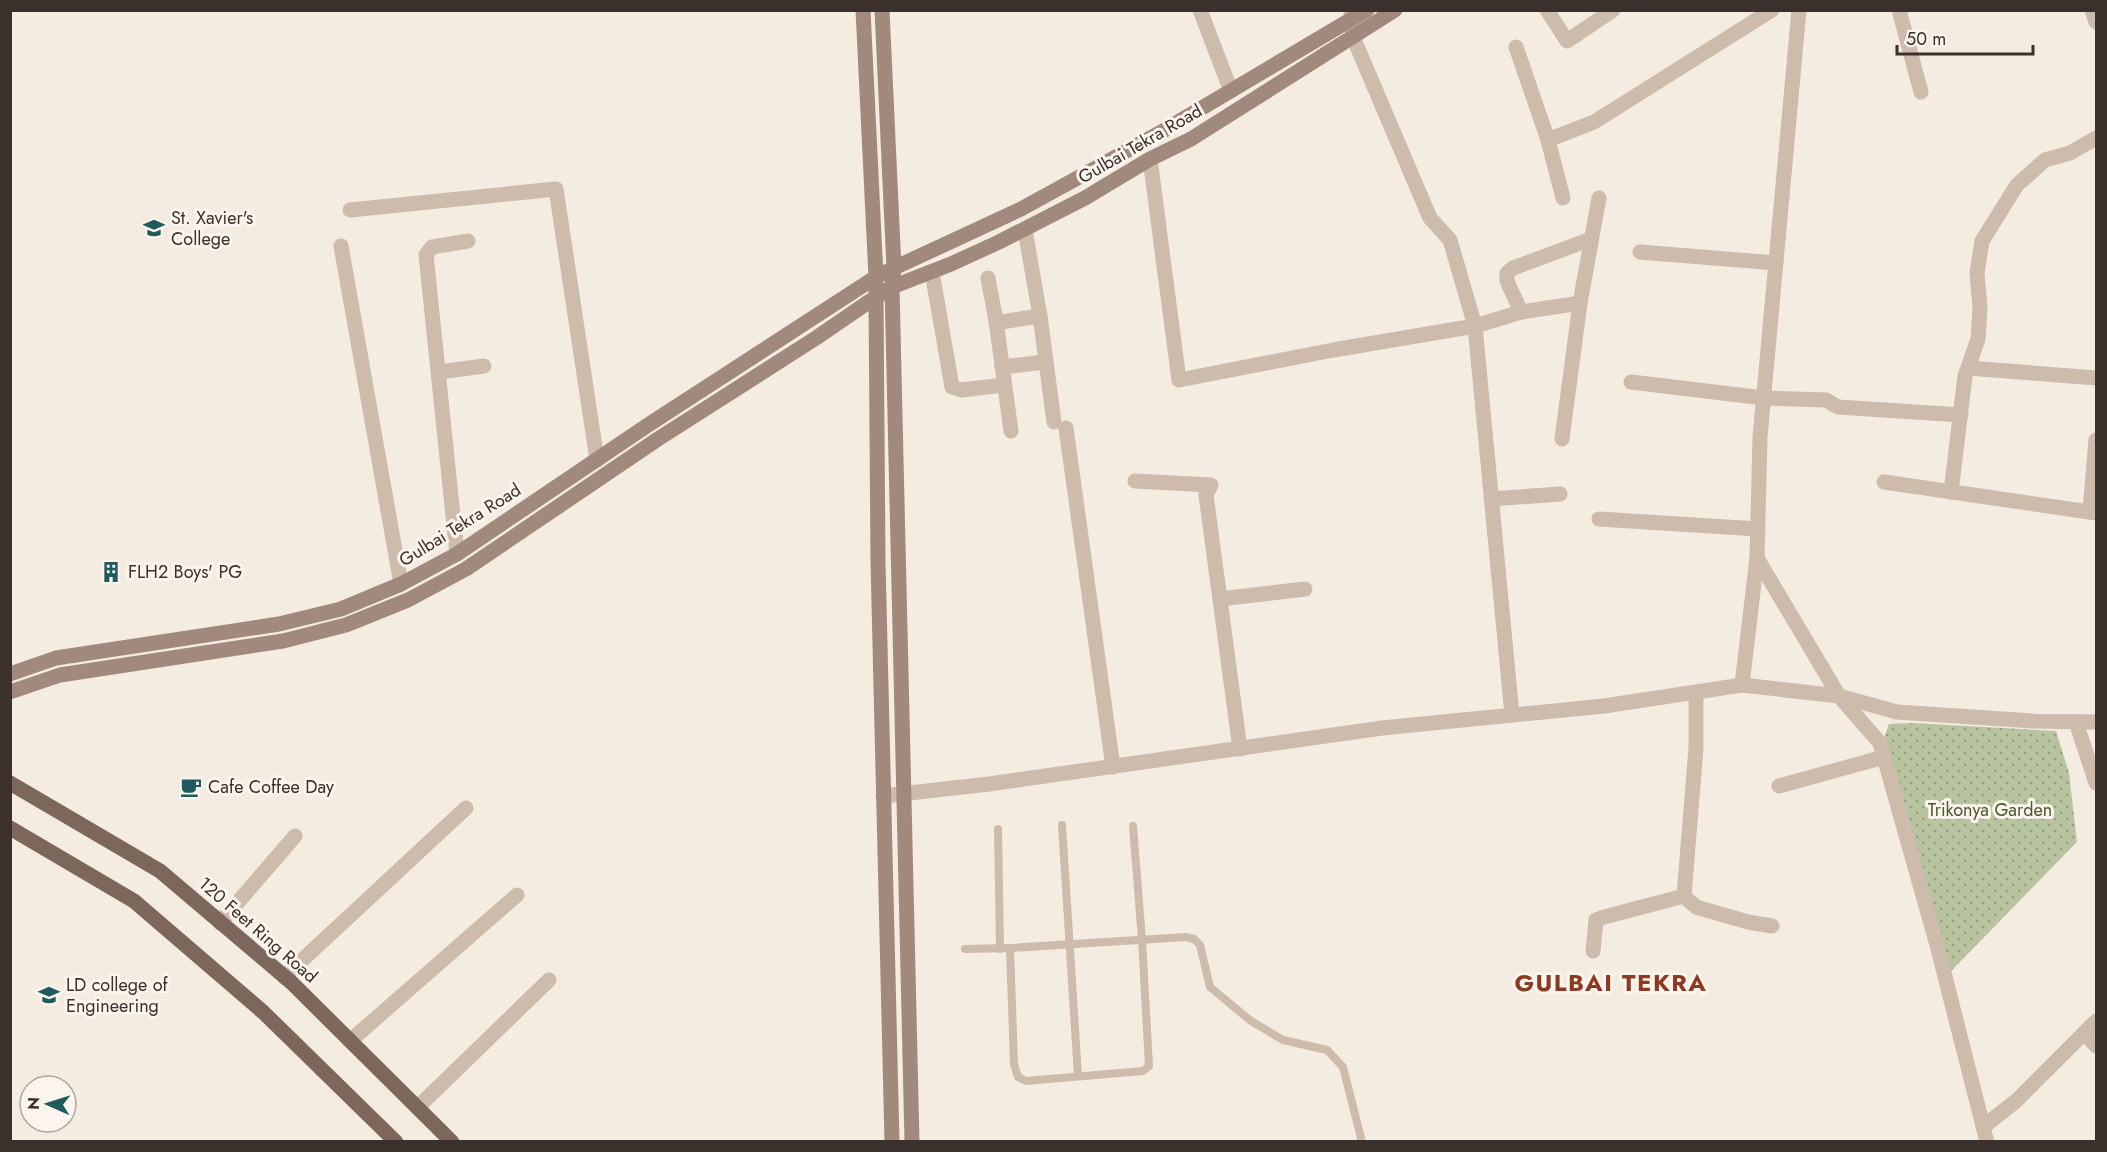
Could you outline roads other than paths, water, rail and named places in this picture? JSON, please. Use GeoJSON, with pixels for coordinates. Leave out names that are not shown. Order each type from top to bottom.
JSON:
{"type":"FeatureCollection","features":[{"type":"Feature","properties":{"kind":"main road"},"geometry":{"type":"LineString","coordinates":[[863,10],[876,277],[878,562],[892,1142]]}},
{"type":"Feature","properties":{"kind":"main road"},"geometry":{"type":"LineString","coordinates":[[882,10],[894,268],[892,287],[912,1142]]}},
{"type":"Feature","properties":{"kind":"main road","name":"Gulbai Tekra Road"},"geometry":{"type":"LineString","coordinates":[[10,674],[56,658],[279,624],[341,609],[401,584],[457,554],[876,277],[1021,209],[1163,131],[1351,15],[1367,10]]}},
{"type":"Feature","properties":{"kind":"main road","name":"Gulbai Tekra Road"},"geometry":{"type":"LineString","coordinates":[[10,692],[60,675],[283,641],[346,625],[408,600],[466,568],[658,439],[892,287],[932,272],[1025,230],[1085,198],[1150,159],[1191,139],[1395,10]]}},
{"type":"Feature","properties":{"kind":"main road","name":"120 Feet Ring Road"},"geometry":{"type":"LineString","coordinates":[[10,783],[160,871],[284,977],[452,1142]]}},
{"type":"Feature","properties":{"kind":"main road"},"geometry":{"type":"LineString","coordinates":[[10,828],[134,902],[263,1012],[396,1142]]}},
{"type":"Feature","properties":{"kind":"street"},"geometry":{"type":"LineString","coordinates":[[1200,10],[1231,91]]}},
{"type":"Feature","properties":{"kind":"street"},"geometry":{"type":"LineString","coordinates":[[1547,10],[1567,40],[1613,10]]}},
{"type":"Feature","properties":{"kind":"street"},"geometry":{"type":"LineString","coordinates":[[1548,140],[1594,122],[1772,10]]}},
{"type":"Feature","properties":{"kind":"street"},"geometry":{"type":"LineString","coordinates":[[1742,685],[1757,558],[1760,437],[1799,10]]}},
{"type":"Feature","properties":{"kind":"street"},"geometry":{"type":"LineString","coordinates":[[1899,10],[1921,92]]}},
{"type":"Feature","properties":{"kind":"street"},"geometry":{"type":"LineString","coordinates":[[2092,10],[2097,22]]}},
{"type":"Feature","properties":{"kind":"street"},"geometry":{"type":"LineString","coordinates":[[1351,15],[1353,37],[1430,218],[1450,240],[1475,326],[1512,715]]}},
{"type":"Feature","properties":{"kind":"street"},"geometry":{"type":"LineString","coordinates":[[1516,47],[1548,140],[1563,198]]}},
{"type":"Feature","properties":{"kind":"street"},"geometry":{"type":"LineString","coordinates":[[1951,492],[1965,376],[1978,339],[1980,308],[1977,273],[1982,241],[2017,185],[2045,160],[2070,153],[2097,138]]}},
{"type":"Feature","properties":{"kind":"street"},"geometry":{"type":"LineString","coordinates":[[1150,159],[1179,380],[1333,350],[1475,326],[1521,312],[1580,303]]}},
{"type":"Feature","properties":{"kind":"street"},"geometry":{"type":"LineString","coordinates":[[350,210],[556,189],[597,460]]}},
{"type":"Feature","properties":{"kind":"street"},"geometry":{"type":"LineString","coordinates":[[1562,439],[1580,303],[1599,198]]}},
{"type":"Feature","properties":{"kind":"street"},"geometry":{"type":"LineString","coordinates":[[1025,230],[1040,316],[1045,362],[1060,425],[1113,767]]}},
{"type":"Feature","properties":{"kind":"street"},"geometry":{"type":"LineString","coordinates":[[1521,312],[1507,281],[1507,273],[1513,268],[1591,239]]}},
{"type":"Feature","properties":{"kind":"street"},"geometry":{"type":"LineString","coordinates":[[457,554],[426,255],[432,247],[468,241]]}},
{"type":"Feature","properties":{"kind":"street"},"geometry":{"type":"LineString","coordinates":[[341,246],[401,584]]}},
{"type":"Feature","properties":{"kind":"street"},"geometry":{"type":"LineString","coordinates":[[1640,252],[1776,263]]}},
{"type":"Feature","properties":{"kind":"street"},"geometry":{"type":"LineString","coordinates":[[932,272],[952,387],[961,390],[1004,384]]}},
{"type":"Feature","properties":{"kind":"street"},"geometry":{"type":"LineString","coordinates":[[988,278],[1011,431]]}},
{"type":"Feature","properties":{"kind":"street"},"geometry":{"type":"LineString","coordinates":[[996,321],[1040,316]]}},
{"type":"Feature","properties":{"kind":"street"},"geometry":{"type":"LineString","coordinates":[[1002,367],[1045,362]]}},
{"type":"Feature","properties":{"kind":"street"},"geometry":{"type":"LineString","coordinates":[[439,372],[484,366]]}},
{"type":"Feature","properties":{"kind":"street"},"geometry":{"type":"LineString","coordinates":[[1969,368],[2097,378]]}},
{"type":"Feature","properties":{"kind":"street"},"geometry":{"type":"LineString","coordinates":[[1631,382],[1764,398],[1826,400],[1838,406],[1961,415]]}},
{"type":"Feature","properties":{"kind":"street"},"geometry":{"type":"LineString","coordinates":[[1884,482],[2093,512],[2097,440]]}},
{"type":"Feature","properties":{"kind":"street"},"geometry":{"type":"LineString","coordinates":[[1135,482],[1211,485],[1206,495],[1240,749]]}},
{"type":"Feature","properties":{"kind":"street"},"geometry":{"type":"LineString","coordinates":[[1491,499],[1560,494]]}},
{"type":"Feature","properties":{"kind":"street"},"geometry":{"type":"LineString","coordinates":[[1599,519],[1758,529]]}},
{"type":"Feature","properties":{"kind":"street"},"geometry":{"type":"LineString","coordinates":[[1757,558],[1839,696],[1880,743],[1937,945],[1985,1134]]}},
{"type":"Feature","properties":{"kind":"street"},"geometry":{"type":"LineString","coordinates":[[1220,599],[1305,589]]}},
{"type":"Feature","properties":{"kind":"street"},"geometry":{"type":"LineString","coordinates":[[884,796],[1113,767],[1382,728],[1604,706],[1742,685],[1839,696],[1897,712],[2097,722]]}},
{"type":"Feature","properties":{"kind":"street"},"geometry":{"type":"LineString","coordinates":[[1684,896],[1696,748],[1696,693]]}},
{"type":"Feature","properties":{"kind":"street"},"geometry":{"type":"LineString","coordinates":[[2076,722],[2097,783]]}},
{"type":"Feature","properties":{"kind":"street"},"geometry":{"type":"LineString","coordinates":[[1779,786],[1884,757]]}},
{"type":"Feature","properties":{"kind":"street"},"geometry":{"type":"LineString","coordinates":[[284,977],[466,808]]}},
{"type":"Feature","properties":{"kind":"street"},"geometry":{"type":"LineString","coordinates":[[220,923],[295,836]]}},
{"type":"Feature","properties":{"kind":"street"},"geometry":{"type":"LineString","coordinates":[[350,1041],[517,895]]}},
{"type":"Feature","properties":{"kind":"street"},"geometry":{"type":"LineString","coordinates":[[1684,896],[1696,907],[1748,922],[1772,926]]}},
{"type":"Feature","properties":{"kind":"street"},"geometry":{"type":"LineString","coordinates":[[1593,951],[1596,920],[1684,896]]}},
{"type":"Feature","properties":{"kind":"street"},"geometry":{"type":"LineString","coordinates":[[418,1107],[549,980]]}},
{"type":"Feature","properties":{"kind":"street"},"geometry":{"type":"LineString","coordinates":[[1985,1134],[2097,1021]]}},
{"type":"Feature","properties":{"kind":"street"},"geometry":{"type":"LineString","coordinates":[[2084,1033],[2097,1046]]}},
{"type":"Feature","properties":{"kind":"lane"},"geometry":{"type":"LineString","coordinates":[[1062,825],[1078,1076]]}},
{"type":"Feature","properties":{"kind":"lane"},"geometry":{"type":"LineString","coordinates":[[1010,948],[1014,1064],[1018,1077],[1026,1081],[1143,1071],[1149,1066],[1133,826]]}},
{"type":"Feature","properties":{"kind":"lane"},"geometry":{"type":"LineString","coordinates":[[998,829],[1000,949]]}},
{"type":"Feature","properties":{"kind":"lane"},"geometry":{"type":"LineString","coordinates":[[965,949],[1000,949],[1186,937],[1194,939],[1200,945],[1210,987],[1251,1021],[1283,1040],[1327,1050],[1343,1067],[1362,1142]]}},
{"type":"Feature","properties":{"kind":"place","name":"St. Xavier's College"},"geometry":{"type":"Point","coordinates":[154,228]}},
{"type":"Feature","properties":{"kind":"place","name":"FLH2 Boys' PG"},"geometry":{"type":"Point","coordinates":[111,572]}},
{"type":"Feature","properties":{"kind":"place","name":"Cafe Coffee Day"},"geometry":{"type":"Point","coordinates":[191,787]}},
{"type":"Feature","properties":{"kind":"place","name":"LD college of Engineering"},"geometry":{"type":"Point","coordinates":[49,995]}},
{"type":"Feature","properties":{"kind":"district","name":"GULBAI TEKRA"},"geometry":{"type":"Point","coordinates":[1611,982]}},
{"type":"Feature","properties":{"kind":"park label","name":"Trikonya Garden"},"geometry":{"type":"Point","coordinates":[1990,810]}}]}
